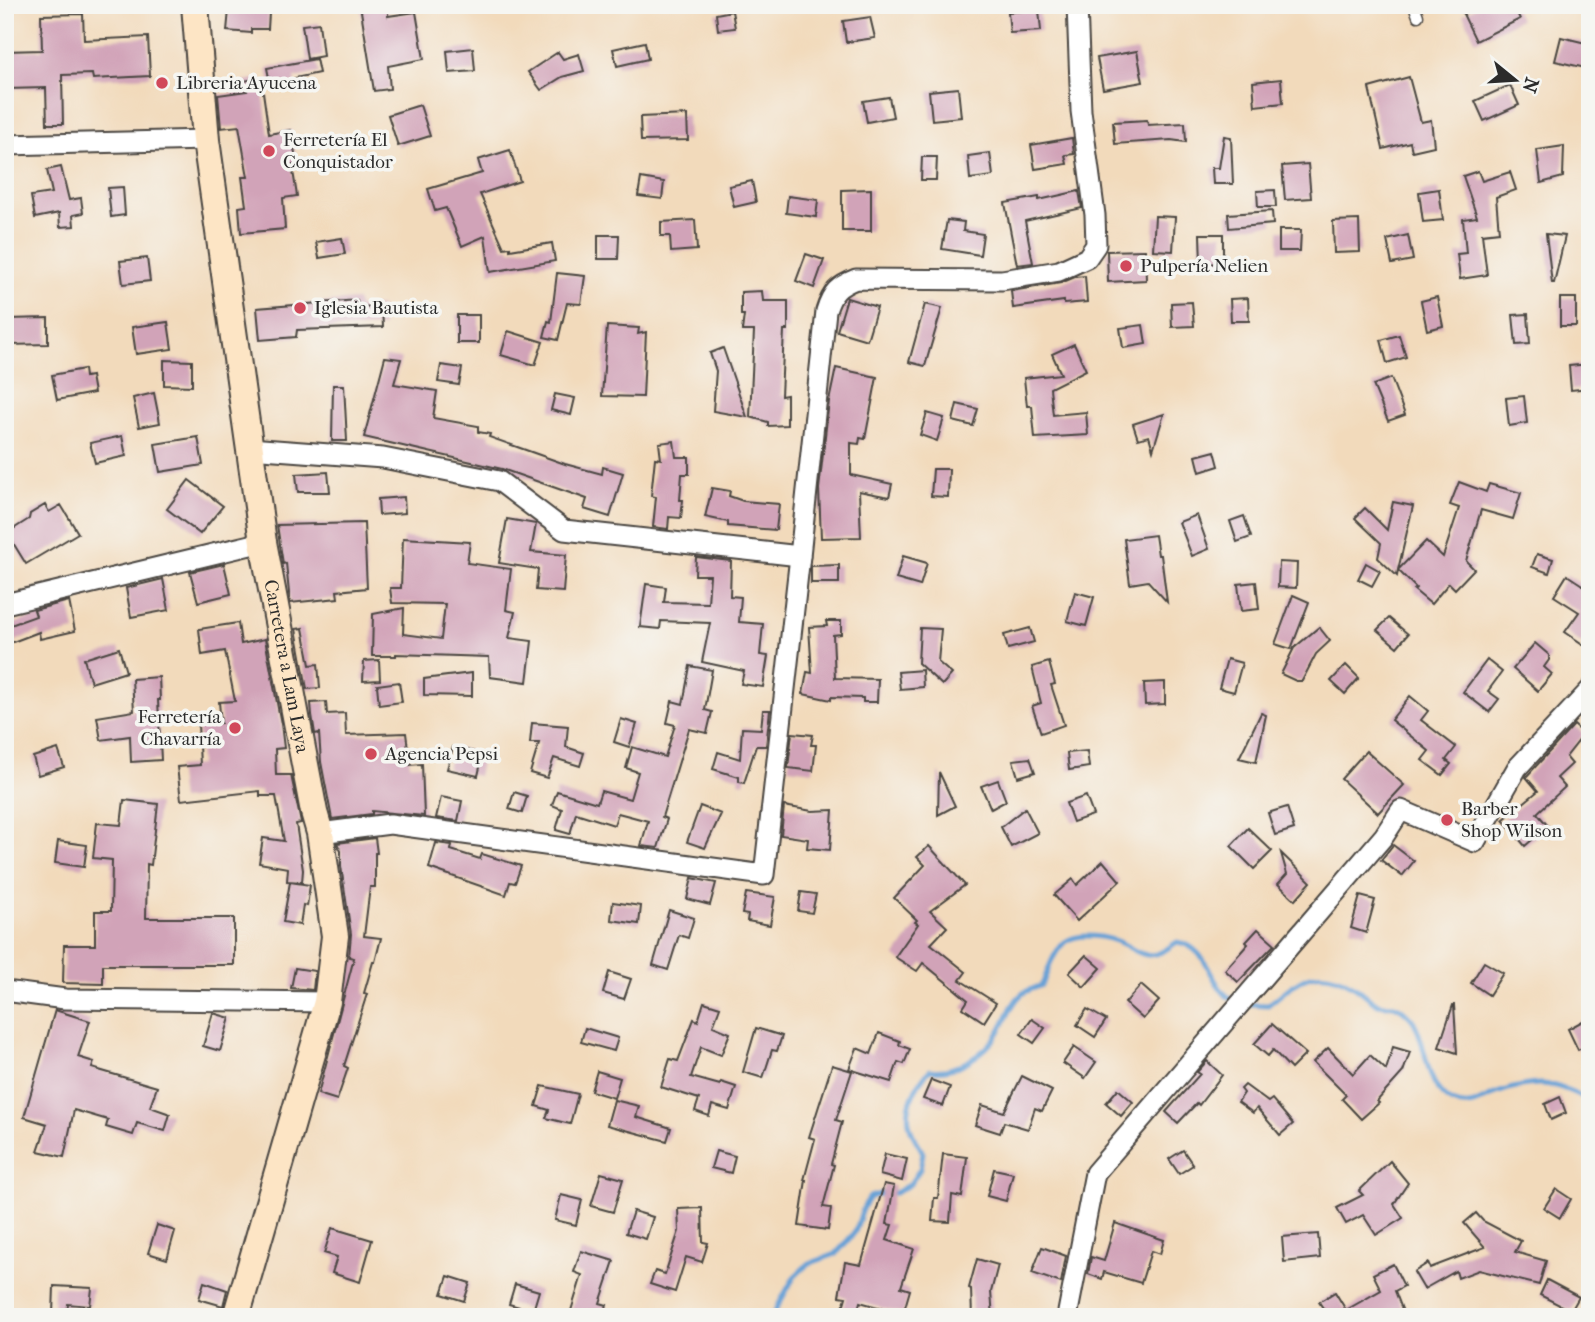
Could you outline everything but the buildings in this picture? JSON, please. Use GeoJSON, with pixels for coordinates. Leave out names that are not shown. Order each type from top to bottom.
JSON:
{"type":"FeatureCollection","features":[{"type":"Feature","properties":{"kind":"main road","name":"Carretera a Lam Laya"},"geometry":{"type":"LineString","coordinates":[[195,5],[206,140],[263,542],[320,832],[335,936],[327,1002],[236,1317]]}},
{"type":"Feature","properties":{"kind":"street"},"geometry":{"type":"LineString","coordinates":[[320,832],[390,824],[764,875],[826,311],[831,295],[840,285],[856,279],[1002,280],[1059,271],[1087,258],[1096,245],[1095,215],[1081,111],[1077,5]]}},
{"type":"Feature","properties":{"kind":"street"},"geometry":{"type":"LineString","coordinates":[[5,145],[206,140]]}},
{"type":"Feature","properties":{"kind":"street"},"geometry":{"type":"LineString","coordinates":[[249,448],[383,458],[499,481],[564,530],[800,556]]}},
{"type":"Feature","properties":{"kind":"street"},"geometry":{"type":"LineString","coordinates":[[5,604],[263,542]]}},
{"type":"Feature","properties":{"kind":"street"},"geometry":{"type":"LineString","coordinates":[[1066,1317],[1078,1269],[1095,1173],[1384,836],[1401,810],[1475,842],[1517,768],[1590,690]]}},
{"type":"Feature","properties":{"kind":"street"},"geometry":{"type":"LineString","coordinates":[[5,991],[65,999],[327,1002]]}},
{"type":"Feature","properties":{"kind":"lane"},"geometry":{"type":"LineString","coordinates":[[1414,5],[1418,16]]}},
{"type":"Feature","properties":{"kind":"waterway"},"geometry":{"type":"LineString","coordinates":[[775,1317],[774,1313],[794,1277],[808,1264],[836,1254],[855,1232],[870,1197],[895,1193],[910,1184],[920,1169],[923,1153],[911,1130],[909,1112],[912,1096],[925,1076],[930,1070],[959,1066],[986,1048],[999,1032],[1018,998],[1042,985],[1054,956],[1065,942],[1078,937],[1102,937],[1147,955],[1159,953],[1177,942],[1197,952],[1220,988],[1236,1002]]}},
{"type":"Feature","properties":{"kind":"waterway"},"geometry":{"type":"LineString","coordinates":[[1248,1004],[1268,1005],[1307,977],[1327,975],[1339,978],[1378,1004],[1397,1006],[1411,1018],[1419,1032],[1431,1077],[1436,1087],[1452,1102],[1470,1105],[1497,1093],[1537,1084],[1560,1088],[1590,1101]]}},
{"type":"Feature","properties":{"kind":"place","name":"Libreria Ayucena"},"geometry":{"type":"Point","coordinates":[162,83]}},
{"type":"Feature","properties":{"kind":"place","name":"Ferretería El Conquistador"},"geometry":{"type":"Point","coordinates":[269,151]}},
{"type":"Feature","properties":{"kind":"place","name":"Pulpería Nelien"},"geometry":{"type":"Point","coordinates":[1126,266]}},
{"type":"Feature","properties":{"kind":"place","name":"Iglesia Bautista"},"geometry":{"type":"Point","coordinates":[300,308]}},
{"type":"Feature","properties":{"kind":"place","name":"Ferretería Chavarría"},"geometry":{"type":"Point","coordinates":[235,728]}},
{"type":"Feature","properties":{"kind":"place","name":"Agencia Pepsi"},"geometry":{"type":"Point","coordinates":[371,754]}},
{"type":"Feature","properties":{"kind":"place","name":"Barber Shop Wilson"},"geometry":{"type":"Point","coordinates":[1447,820]}}]}
